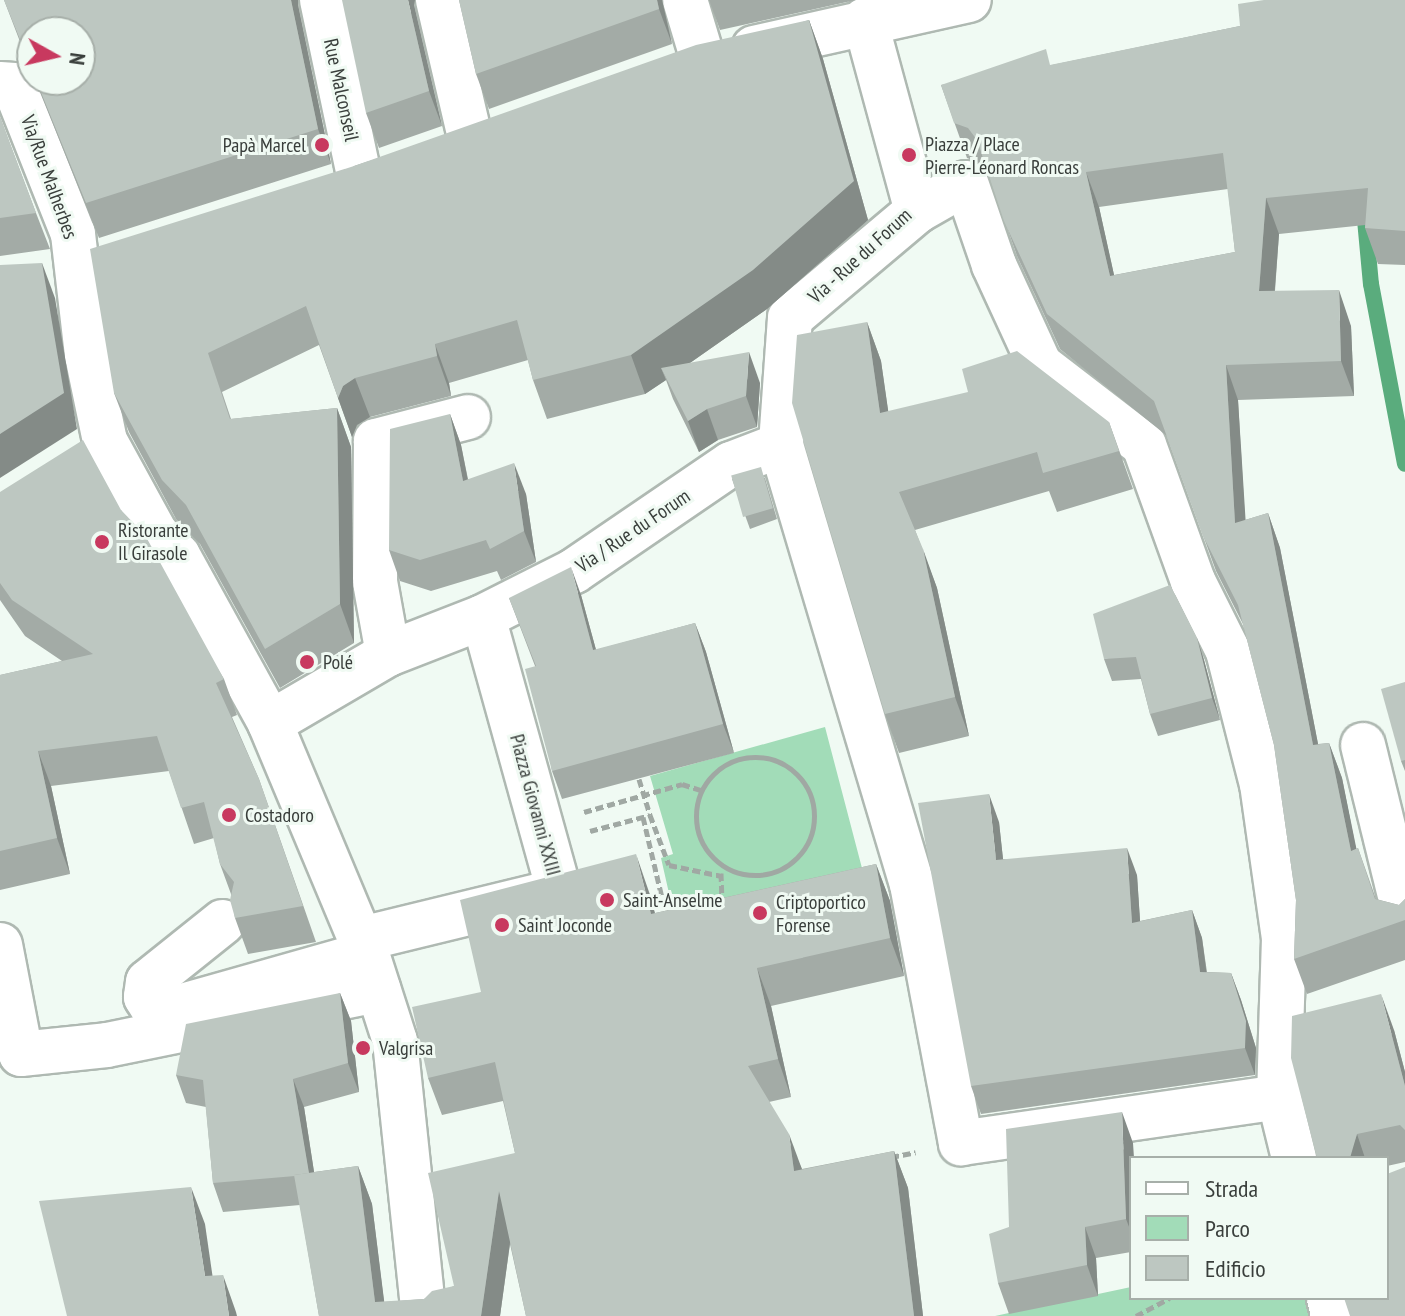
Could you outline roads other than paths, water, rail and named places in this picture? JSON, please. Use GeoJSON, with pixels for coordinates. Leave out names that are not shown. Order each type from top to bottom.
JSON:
{"type":"FeatureCollection","features":[{"type":"Feature","properties":{"kind":"street","name":"Rue Malconseil"},"geometry":{"type":"LineString","coordinates":[[322,0],[341,187],[471,142]]}},
{"type":"Feature","properties":{"kind":"street"},"geometry":{"type":"LineString","coordinates":[[438,0],[471,142],[515,127]]}},
{"type":"Feature","properties":{"kind":"street"},"geometry":{"type":"LineString","coordinates":[[685,0],[703,60]]}},
{"type":"Feature","properties":{"kind":"street"},"geometry":{"type":"LineString","coordinates":[[660,76],[703,60],[865,20],[969,0]]}},
{"type":"Feature","properties":{"kind":"street","name":"Via - Rue du Forum"},"geometry":{"type":"LineString","coordinates":[[781,445],[790,318],[917,211],[865,20]]}},
{"type":"Feature","properties":{"kind":"street","name":"Via/Rue Malherbes"},"geometry":{"type":"LineString","coordinates":[[7,85],[73,234],[76,271],[105,441],[156,534],[178,556],[270,723],[369,961],[395,1041],[424,1316]]}},
{"type":"Feature","properties":{"kind":"street"},"geometry":{"type":"LineString","coordinates":[[917,211],[966,183],[994,265],[1040,365],[1144,445],[1193,581],[1228,651],[1262,784],[1284,938],[1279,1097],[1294,1156]]}},
{"type":"Feature","properties":{"kind":"street"},"geometry":{"type":"LineString","coordinates":[[30,276],[76,271],[120,257]]}},
{"type":"Feature","properties":{"kind":"street"},"geometry":{"type":"LineString","coordinates":[[388,654],[375,582],[376,441],[468,417]]}},
{"type":"Feature","properties":{"kind":"street"},"geometry":{"type":"LineString","coordinates":[[66,465],[105,441]]}},
{"type":"Feature","properties":{"kind":"street"},"geometry":{"type":"LineString","coordinates":[[781,445],[912,884],[961,1143],[1279,1097]]}},
{"type":"Feature","properties":{"kind":"street","name":"Via / Rue du Forum"},"geometry":{"type":"LineString","coordinates":[[270,723],[388,654],[483,617],[574,571],[731,464],[781,445]]}},
{"type":"Feature","properties":{"kind":"street","name":"Piazza Giovanni XXIII"},"geometry":{"type":"LineString","coordinates":[[369,961],[559,891],[483,617]]}},
{"type":"Feature","properties":{"kind":"street"},"geometry":{"type":"LineString","coordinates":[[1363,745],[1405,916]]}},
{"type":"Feature","properties":{"kind":"street"},"geometry":{"type":"LineString","coordinates":[[223,922],[148,982],[146,997],[153,1008],[172,1009],[369,961]]}},
{"type":"Feature","properties":{"kind":"street"},"geometry":{"type":"LineString","coordinates":[[0,945],[5,999],[21,1054],[107,1045],[369,961]]}},
{"type":"Feature","properties":{"kind":"waterway"},"geometry":{"type":"LineString","coordinates":[[1364,209],[1371,284],[1405,464]]}},
{"type":"Feature","properties":{"kind":"place","name":"Papà Marcel"},"geometry":{"type":"Point","coordinates":[322,145]}},
{"type":"Feature","properties":{"kind":"place","name":"Piazza / Place Pierre-Léonard Roncas"},"geometry":{"type":"Point","coordinates":[909,155]}},
{"type":"Feature","properties":{"kind":"place","name":"Ristorante Il Girasole"},"geometry":{"type":"Point","coordinates":[102,542]}},
{"type":"Feature","properties":{"kind":"place","name":"Polé"},"geometry":{"type":"Point","coordinates":[307,662]}},
{"type":"Feature","properties":{"kind":"place","name":"Costadoro"},"geometry":{"type":"Point","coordinates":[229,815]}},
{"type":"Feature","properties":{"kind":"place","name":"Saint-Anselme"},"geometry":{"type":"Point","coordinates":[607,900]}},
{"type":"Feature","properties":{"kind":"place","name":"Criptoportico Forense"},"geometry":{"type":"Point","coordinates":[760,913]}},
{"type":"Feature","properties":{"kind":"place","name":"Saint Joconde"},"geometry":{"type":"Point","coordinates":[502,925]}},
{"type":"Feature","properties":{"kind":"place","name":"Valgrisa"},"geometry":{"type":"Point","coordinates":[363,1048]}}]}
